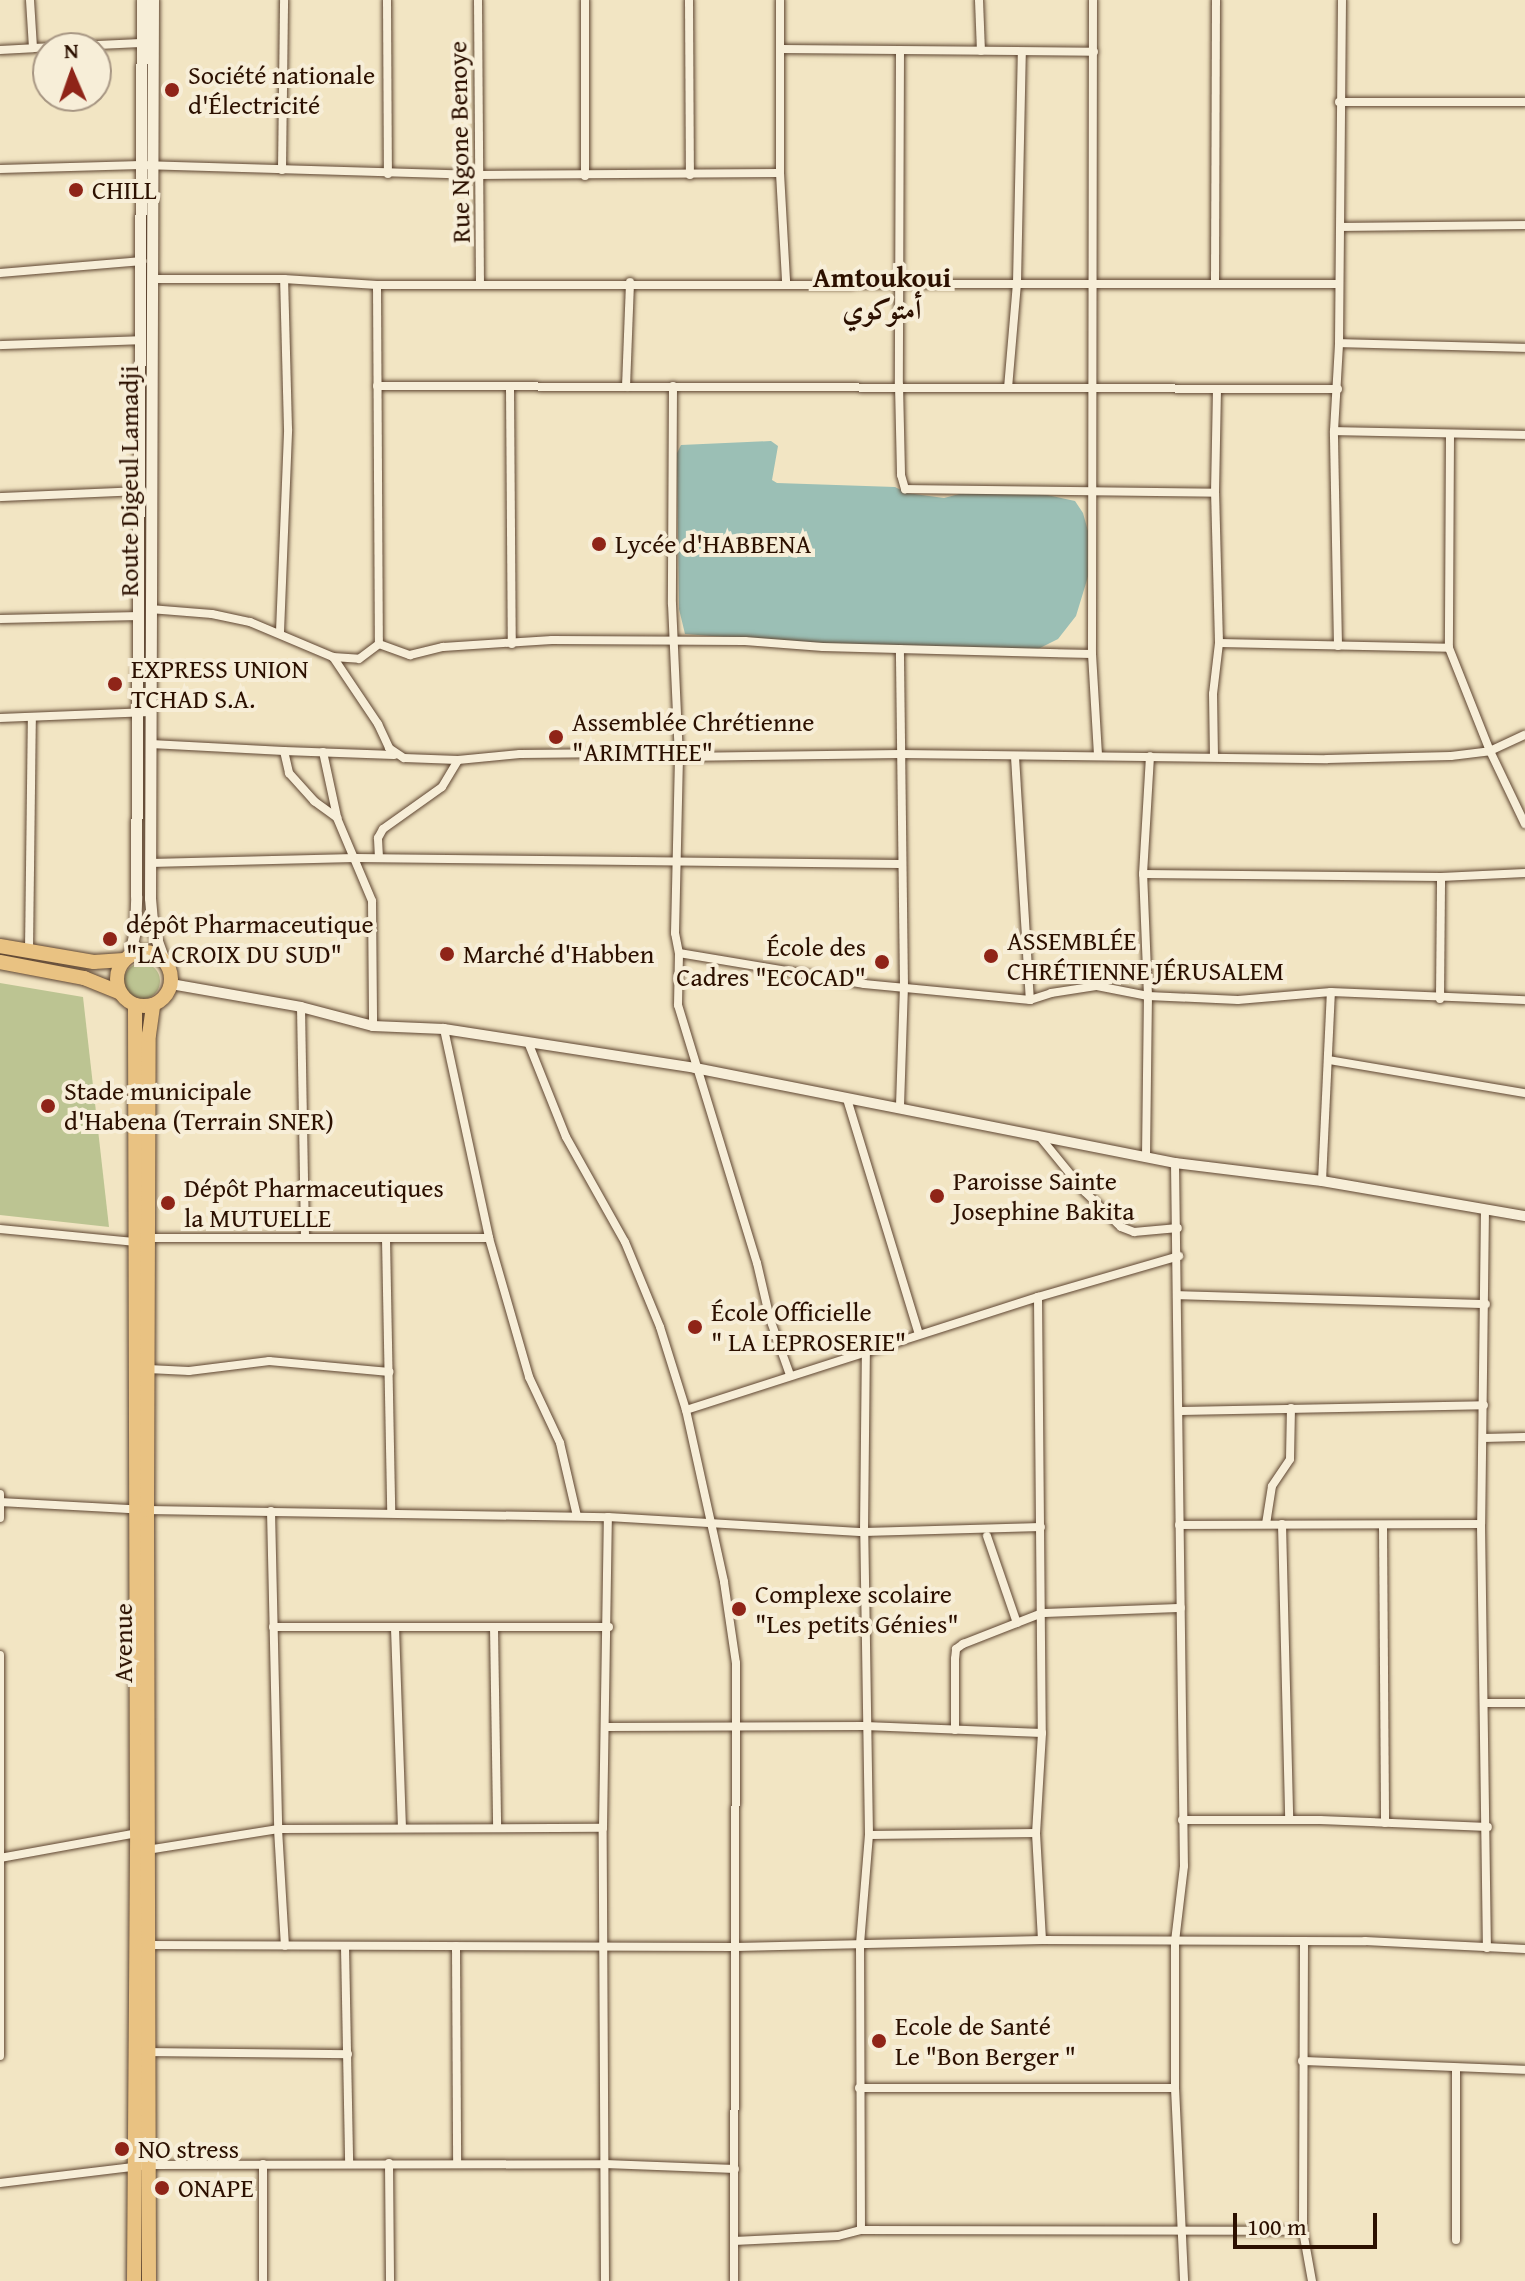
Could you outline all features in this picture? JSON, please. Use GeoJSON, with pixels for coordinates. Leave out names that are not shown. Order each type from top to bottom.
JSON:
{"type":"FeatureCollection","features":[{"type":"Feature","properties":{"kind":"highway"},"geometry":{"type":"LineString","coordinates":[[0,946],[94,962],[151,953],[164,961],[171,984],[168,993],[153,1005],[135,1005],[119,992],[84,978],[0,962]]}},
{"type":"Feature","properties":{"kind":"highway"},"geometry":{"type":"LineString","coordinates":[[119,992],[117,975],[126,958]]}},
{"type":"Feature","properties":{"kind":"highway"},"geometry":{"type":"LineString","coordinates":[[134,2281],[142,2166],[137,1833],[143,1240],[135,1005]]}},
{"type":"Feature","properties":{"kind":"highway","name":"Avenue"},"geometry":{"type":"LineString","coordinates":[[149,2281],[142,2166],[148,2052],[142,1510],[148,1369],[143,1240],[149,1035],[153,1005]]}},
{"type":"Feature","properties":{"kind":"main road"},"geometry":{"type":"LineString","coordinates":[[142,0],[147,166],[142,261],[146,490]]}},
{"type":"Feature","properties":{"kind":"main road","name":"Route Digeul Lamadji"},"geometry":{"type":"LineString","coordinates":[[153,0],[147,166],[153,279],[145,612],[151,744],[153,930],[164,961]]}},
{"type":"Feature","properties":{"kind":"main road"},"geometry":{"type":"LineString","coordinates":[[126,958],[135,932],[136,713],[145,612]]}},
{"type":"Feature","properties":{"kind":"street"},"geometry":{"type":"LineString","coordinates":[[30,0],[32,32]]}},
{"type":"Feature","properties":{"kind":"street"},"geometry":{"type":"LineString","coordinates":[[282,170],[284,0]]}},
{"type":"Feature","properties":{"kind":"street"},"geometry":{"type":"LineString","coordinates":[[387,0],[388,174]]}},
{"type":"Feature","properties":{"kind":"street","name":"Rue Ngone Benoye"},"geometry":{"type":"LineString","coordinates":[[478,0],[480,284]]}},
{"type":"Feature","properties":{"kind":"street"},"geometry":{"type":"LineString","coordinates":[[585,0],[585,176]]}},
{"type":"Feature","properties":{"kind":"street"},"geometry":{"type":"LineString","coordinates":[[689,0],[690,175]]}},
{"type":"Feature","properties":{"kind":"street"},"geometry":{"type":"LineString","coordinates":[[780,0],[780,173],[786,282]]}},
{"type":"Feature","properties":{"kind":"street"},"geometry":{"type":"LineString","coordinates":[[979,0],[981,51]]}},
{"type":"Feature","properties":{"kind":"street"},"geometry":{"type":"LineString","coordinates":[[1093,0],[1092,654],[1098,756]]}},
{"type":"Feature","properties":{"kind":"street"},"geometry":{"type":"LineString","coordinates":[[1215,284],[1216,0]]}},
{"type":"Feature","properties":{"kind":"street"},"geometry":{"type":"LineString","coordinates":[[1338,646],[1334,431],[1339,343],[1337,284],[1341,227],[1339,102],[1342,0]]}},
{"type":"Feature","properties":{"kind":"street"},"geometry":{"type":"LineString","coordinates":[[112,44],[141,43]]}},
{"type":"Feature","properties":{"kind":"street"},"geometry":{"type":"LineString","coordinates":[[0,50],[32,48]]}},
{"type":"Feature","properties":{"kind":"street"},"geometry":{"type":"LineString","coordinates":[[781,49],[1094,52]]}},
{"type":"Feature","properties":{"kind":"street"},"geometry":{"type":"LineString","coordinates":[[900,50],[902,283],[899,385],[905,489],[1215,493]]}},
{"type":"Feature","properties":{"kind":"street"},"geometry":{"type":"LineString","coordinates":[[1008,388],[1017,283],[1022,53]]}},
{"type":"Feature","properties":{"kind":"street"},"geometry":{"type":"LineString","coordinates":[[1339,102],[1525,102]]}},
{"type":"Feature","properties":{"kind":"street"},"geometry":{"type":"LineString","coordinates":[[0,169],[147,166],[388,174],[585,176],[780,173]]}},
{"type":"Feature","properties":{"kind":"street"},"geometry":{"type":"LineString","coordinates":[[1341,227],[1525,225]]}},
{"type":"Feature","properties":{"kind":"street"},"geometry":{"type":"LineString","coordinates":[[0,273],[142,261]]}},
{"type":"Feature","properties":{"kind":"street"},"geometry":{"type":"LineString","coordinates":[[153,279],[284,279],[377,285],[630,282],[1337,284]]}},
{"type":"Feature","properties":{"kind":"street"},"geometry":{"type":"LineString","coordinates":[[280,632],[288,429],[284,279]]}},
{"type":"Feature","properties":{"kind":"street"},"geometry":{"type":"LineString","coordinates":[[626,387],[630,282]]}},
{"type":"Feature","properties":{"kind":"street"},"geometry":{"type":"LineString","coordinates":[[377,285],[379,644]]}},
{"type":"Feature","properties":{"kind":"street"},"geometry":{"type":"LineString","coordinates":[[0,345],[142,340]]}},
{"type":"Feature","properties":{"kind":"street"},"geometry":{"type":"LineString","coordinates":[[1339,343],[1525,348]]}},
{"type":"Feature","properties":{"kind":"street"},"geometry":{"type":"LineString","coordinates":[[377,386],[899,385],[1338,389]]}},
{"type":"Feature","properties":{"kind":"street"},"geometry":{"type":"LineString","coordinates":[[673,386],[674,640],[679,757],[675,933],[679,953],[678,1005],[757,1263],[770,1319],[790,1375]]}},
{"type":"Feature","properties":{"kind":"street"},"geometry":{"type":"LineString","coordinates":[[510,387],[512,644]]}},
{"type":"Feature","properties":{"kind":"street"},"geometry":{"type":"LineString","coordinates":[[1214,757],[1213,694],[1219,643],[1215,493],[1217,389]]}},
{"type":"Feature","properties":{"kind":"street"},"geometry":{"type":"LineString","coordinates":[[1334,431],[1525,435]]}},
{"type":"Feature","properties":{"kind":"street"},"geometry":{"type":"LineString","coordinates":[[1450,435],[1449,648],[1490,751],[1525,824]]}},
{"type":"Feature","properties":{"kind":"street"},"geometry":{"type":"LineString","coordinates":[[0,497],[146,490]]}},
{"type":"Feature","properties":{"kind":"street"},"geometry":{"type":"LineString","coordinates":[[0,619],[145,612],[212,614],[280,632],[333,657],[359,659],[379,644]]}},
{"type":"Feature","properties":{"kind":"street"},"geometry":{"type":"LineString","coordinates":[[379,644],[410,655],[443,647],[552,640],[674,640],[1092,654]]}},
{"type":"Feature","properties":{"kind":"street"},"geometry":{"type":"LineString","coordinates":[[1219,643],[1449,648]]}},
{"type":"Feature","properties":{"kind":"street"},"geometry":{"type":"LineString","coordinates":[[900,649],[900,864],[904,986],[900,1106]]}},
{"type":"Feature","properties":{"kind":"street"},"geometry":{"type":"LineString","coordinates":[[333,657],[394,755]]}},
{"type":"Feature","properties":{"kind":"street"},"geometry":{"type":"LineString","coordinates":[[0,718],[150,712]]}},
{"type":"Feature","properties":{"kind":"street"},"geometry":{"type":"LineString","coordinates":[[29,951],[32,717]]}},
{"type":"Feature","properties":{"kind":"street"},"geometry":{"type":"LineString","coordinates":[[151,744],[458,760],[554,753],[679,757],[900,754],[1327,759],[1451,756],[1490,751],[1525,735]]}},
{"type":"Feature","properties":{"kind":"street"},"geometry":{"type":"LineString","coordinates":[[284,751],[289,773],[314,801],[337,818]]}},
{"type":"Feature","properties":{"kind":"street"},"geometry":{"type":"LineString","coordinates":[[323,752],[337,818],[372,901],[373,1026]]}},
{"type":"Feature","properties":{"kind":"street"},"geometry":{"type":"LineString","coordinates":[[1146,1157],[1148,996],[1143,874],[1150,756]]}},
{"type":"Feature","properties":{"kind":"street"},"geometry":{"type":"LineString","coordinates":[[1015,757],[1030,1000]]}},
{"type":"Feature","properties":{"kind":"street"},"geometry":{"type":"LineString","coordinates":[[379,858],[378,838],[383,829],[442,787],[458,760]]}},
{"type":"Feature","properties":{"kind":"street"},"geometry":{"type":"LineString","coordinates":[[150,863],[379,858],[900,864]]}},
{"type":"Feature","properties":{"kind":"street"},"geometry":{"type":"LineString","coordinates":[[1143,874],[1441,877],[1525,873]]}},
{"type":"Feature","properties":{"kind":"street"},"geometry":{"type":"LineString","coordinates":[[1440,999],[1441,877]]}},
{"type":"Feature","properties":{"kind":"street"},"geometry":{"type":"LineString","coordinates":[[679,953],[864,984],[1030,1000],[1051,993],[1097,986],[1148,996],[1238,1000],[1331,992],[1440,999],[1525,1000]]}},
{"type":"Feature","properties":{"kind":"street"},"geometry":{"type":"LineString","coordinates":[[171,984],[301,1007],[373,1026],[444,1029],[695,1068],[847,1099],[900,1106],[1175,1163],[1322,1181],[1525,1216]]}},
{"type":"Feature","properties":{"kind":"street"},"geometry":{"type":"LineString","coordinates":[[1322,1181],[1331,992]]}},
{"type":"Feature","properties":{"kind":"street"},"geometry":{"type":"LineString","coordinates":[[301,1007],[305,1238]]}},
{"type":"Feature","properties":{"kind":"street"},"geometry":{"type":"LineString","coordinates":[[444,1029],[489,1238],[529,1377],[560,1443],[577,1516]]}},
{"type":"Feature","properties":{"kind":"street"},"geometry":{"type":"LineString","coordinates":[[528,1042],[566,1137],[625,1242],[660,1327],[686,1410],[713,1523],[736,1663],[734,2281]]}},
{"type":"Feature","properties":{"kind":"street"},"geometry":{"type":"LineString","coordinates":[[1329,1060],[1525,1093]]}},
{"type":"Feature","properties":{"kind":"street"},"geometry":{"type":"LineString","coordinates":[[847,1099],[919,1334]]}},
{"type":"Feature","properties":{"kind":"street"},"geometry":{"type":"LineString","coordinates":[[1040,1136],[1085,1192],[1121,1227],[1134,1232],[1178,1228]]}},
{"type":"Feature","properties":{"kind":"street"},"geometry":{"type":"LineString","coordinates":[[1175,1163],[1181,1411],[1179,1525],[1183,1882],[1175,1942],[1175,2088],[1184,2281]]}},
{"type":"Feature","properties":{"kind":"street"},"geometry":{"type":"LineString","coordinates":[[1485,1209],[1481,1524],[1488,1827],[1487,1948]]}},
{"type":"Feature","properties":{"kind":"street"},"geometry":{"type":"LineString","coordinates":[[0,1229],[143,1240],[489,1238]]}},
{"type":"Feature","properties":{"kind":"street"},"geometry":{"type":"LineString","coordinates":[[386,1239],[391,1511]]}},
{"type":"Feature","properties":{"kind":"street"},"geometry":{"type":"LineString","coordinates":[[686,1410],[919,1334],[1179,1256]]}},
{"type":"Feature","properties":{"kind":"street"},"geometry":{"type":"LineString","coordinates":[[1177,1295],[1486,1304]]}},
{"type":"Feature","properties":{"kind":"street"},"geometry":{"type":"LineString","coordinates":[[1038,1297],[1042,1733],[1036,1833],[1042,1940]]}},
{"type":"Feature","properties":{"kind":"street"},"geometry":{"type":"LineString","coordinates":[[861,2230],[860,1944],[869,1835],[865,1728],[866,1351]]}},
{"type":"Feature","properties":{"kind":"street"},"geometry":{"type":"LineString","coordinates":[[148,1369],[210,1370],[269,1361],[390,1372]]}},
{"type":"Feature","properties":{"kind":"street"},"geometry":{"type":"LineString","coordinates":[[1181,1411],[1484,1405]]}},
{"type":"Feature","properties":{"kind":"street"},"geometry":{"type":"LineString","coordinates":[[1266,1524],[1272,1486],[1290,1459],[1291,1408]]}},
{"type":"Feature","properties":{"kind":"street"},"geometry":{"type":"LineString","coordinates":[[1483,1438],[1525,1437]]}},
{"type":"Feature","properties":{"kind":"street"},"geometry":{"type":"LineString","coordinates":[[0,1494],[0,1518]]}},
{"type":"Feature","properties":{"kind":"street"},"geometry":{"type":"LineString","coordinates":[[0,1502],[142,1510],[391,1511],[608,1517],[864,1532],[1041,1527]]}},
{"type":"Feature","properties":{"kind":"street"},"geometry":{"type":"LineString","coordinates":[[271,1511],[278,1829],[285,1946]]}},
{"type":"Feature","properties":{"kind":"street"},"geometry":{"type":"LineString","coordinates":[[605,2281],[603,1828],[609,1627],[608,1517]]}},
{"type":"Feature","properties":{"kind":"street"},"geometry":{"type":"LineString","coordinates":[[1282,1524],[1289,1819]]}},
{"type":"Feature","properties":{"kind":"street"},"geometry":{"type":"LineString","coordinates":[[1179,1525],[1481,1524]]}},
{"type":"Feature","properties":{"kind":"street"},"geometry":{"type":"LineString","coordinates":[[1383,1525],[1385,1823]]}},
{"type":"Feature","properties":{"kind":"street"},"geometry":{"type":"LineString","coordinates":[[987,1536],[1017,1623]]}},
{"type":"Feature","properties":{"kind":"street"},"geometry":{"type":"LineString","coordinates":[[955,1730],[956,1649],[1042,1613],[1181,1608]]}},
{"type":"Feature","properties":{"kind":"street"},"geometry":{"type":"LineString","coordinates":[[273,1627],[609,1627]]}},
{"type":"Feature","properties":{"kind":"street"},"geometry":{"type":"LineString","coordinates":[[494,1627],[497,1827]]}},
{"type":"Feature","properties":{"kind":"street"},"geometry":{"type":"LineString","coordinates":[[395,1628],[402,1826]]}},
{"type":"Feature","properties":{"kind":"street"},"geometry":{"type":"LineString","coordinates":[[0,1655],[0,2056]]}},
{"type":"Feature","properties":{"kind":"street"},"geometry":{"type":"LineString","coordinates":[[1485,1703],[1525,1703]]}},
{"type":"Feature","properties":{"kind":"street"},"geometry":{"type":"LineString","coordinates":[[606,1727],[865,1728],[1042,1733]]}},
{"type":"Feature","properties":{"kind":"street"},"geometry":{"type":"LineString","coordinates":[[865,1728],[1042,1733]]}},
{"type":"Feature","properties":{"kind":"street"},"geometry":{"type":"LineString","coordinates":[[1182,1820],[1289,1819],[1488,1827]]}},
{"type":"Feature","properties":{"kind":"street"},"geometry":{"type":"LineString","coordinates":[[147,1850],[278,1829],[402,1826],[603,1828]]}},
{"type":"Feature","properties":{"kind":"street"},"geometry":{"type":"LineString","coordinates":[[0,1858],[137,1833]]}},
{"type":"Feature","properties":{"kind":"street"},"geometry":{"type":"LineString","coordinates":[[869,1835],[1036,1833]]}},
{"type":"Feature","properties":{"kind":"street"},"geometry":{"type":"LineString","coordinates":[[147,1945],[736,1947],[1042,1940],[1304,1941],[1525,1949]]}},
{"type":"Feature","properties":{"kind":"street"},"geometry":{"type":"LineString","coordinates":[[1304,1941],[1303,2231],[1312,2281]]}},
{"type":"Feature","properties":{"kind":"street"},"geometry":{"type":"LineString","coordinates":[[456,1946],[457,2164]]}},
{"type":"Feature","properties":{"kind":"street"},"geometry":{"type":"LineString","coordinates":[[345,1947],[349,2163]]}},
{"type":"Feature","properties":{"kind":"street"},"geometry":{"type":"LineString","coordinates":[[148,2052],[348,2054]]}},
{"type":"Feature","properties":{"kind":"street"},"geometry":{"type":"LineString","coordinates":[[1302,2061],[1456,2070],[1525,2070]]}},
{"type":"Feature","properties":{"kind":"street"},"geometry":{"type":"LineString","coordinates":[[1456,2070],[1456,2240]]}},
{"type":"Feature","properties":{"kind":"street"},"geometry":{"type":"LineString","coordinates":[[859,2088],[1175,2088]]}},
{"type":"Feature","properties":{"kind":"street"},"geometry":{"type":"LineString","coordinates":[[389,2163],[390,2281]]}},
{"type":"Feature","properties":{"kind":"street"},"geometry":{"type":"LineString","coordinates":[[263,2164],[263,2281]]}},
{"type":"Feature","properties":{"kind":"street"},"geometry":{"type":"LineString","coordinates":[[0,2183],[142,2166],[605,2164],[735,2169]]}},
{"type":"Feature","properties":{"kind":"street"},"geometry":{"type":"LineString","coordinates":[[734,2241],[838,2236],[861,2230],[1303,2231]]}},
{"type":"Feature","properties":{"kind":"green space"},"geometry":{"type":"Polygon","coordinates":[[[142,963],[155,968],[160,981],[155,994],[142,999],[129,994],[124,981],[129,968],[142,963]]]}},
{"type":"Feature","properties":{"kind":"green space","name":"Stade municipale d'Habena (Terrain SNER)"},"geometry":{"type":"Polygon","coordinates":[[[0,983],[83,997],[109,1227],[0,1215],[0,983]]]}},
{"type":"Feature","properties":{"kind":"water"},"geometry":{"type":"Polygon","coordinates":[[[771,441],[778,446],[772,480],[777,483],[895,487],[907,493],[944,498],[963,493],[1038,493],[1075,501],[1083,513],[1088,531],[1090,570],[1076,616],[1058,639],[1036,650],[843,646],[685,634],[679,609],[677,453],[681,445],[771,441]]]}},
{"type":"Feature","properties":{"kind":"place","name":"Société nationale d'Électricité"},"geometry":{"type":"Point","coordinates":[172,90]}},
{"type":"Feature","properties":{"kind":"place","name":"CHILL"},"geometry":{"type":"Point","coordinates":[76,190]}},
{"type":"Feature","properties":{"kind":"place","name":"Lycée d'HABBENA"},"geometry":{"type":"Point","coordinates":[599,544]}},
{"type":"Feature","properties":{"kind":"place","name":"EXPRESS UNION TCHAD S.A."},"geometry":{"type":"Point","coordinates":[115,684]}},
{"type":"Feature","properties":{"kind":"place","name":"Assemblée Chrétienne \"ARIMTHEE\""},"geometry":{"type":"Point","coordinates":[556,737]}},
{"type":"Feature","properties":{"kind":"place","name":"dépôt Pharmaceutique \"LA CROIX DU SUD\""},"geometry":{"type":"Point","coordinates":[110,939]}},
{"type":"Feature","properties":{"kind":"place","name":"Marché d'Habben"},"geometry":{"type":"Point","coordinates":[447,954]}},
{"type":"Feature","properties":{"kind":"place","name":"ASSEMBLÉE CHRÉTIENNE JÉRUSALEM"},"geometry":{"type":"Point","coordinates":[991,956]}},
{"type":"Feature","properties":{"kind":"place","name":"École des Cadres \"ECOCAD\""},"geometry":{"type":"Point","coordinates":[882,962]}},
{"type":"Feature","properties":{"kind":"place","name":"Stade municipale d'Habena (Terrain SNER)"},"geometry":{"type":"Point","coordinates":[48,1106]}},
{"type":"Feature","properties":{"kind":"place","name":"Paroisse Sainte Josephine Bakita"},"geometry":{"type":"Point","coordinates":[937,1196]}},
{"type":"Feature","properties":{"kind":"place","name":"Dépôt Pharmaceutiques la MUTUELLE"},"geometry":{"type":"Point","coordinates":[168,1203]}},
{"type":"Feature","properties":{"kind":"place","name":"École Officielle \" LA LEPROSERIE\""},"geometry":{"type":"Point","coordinates":[695,1327]}},
{"type":"Feature","properties":{"kind":"place","name":"Complexe scolaire \"Les petits Génies\""},"geometry":{"type":"Point","coordinates":[739,1609]}},
{"type":"Feature","properties":{"kind":"place","name":"Ecole de Santé Le \"Bon Berger \""},"geometry":{"type":"Point","coordinates":[879,2041]}},
{"type":"Feature","properties":{"kind":"place","name":"NO stress"},"geometry":{"type":"Point","coordinates":[122,2149]}},
{"type":"Feature","properties":{"kind":"place","name":"ONAPE"},"geometry":{"type":"Point","coordinates":[162,2188]}},
{"type":"Feature","properties":{"kind":"district","name":"Amtoukoui أمتوكوي"},"geometry":{"type":"Point","coordinates":[882,293]}}]}
